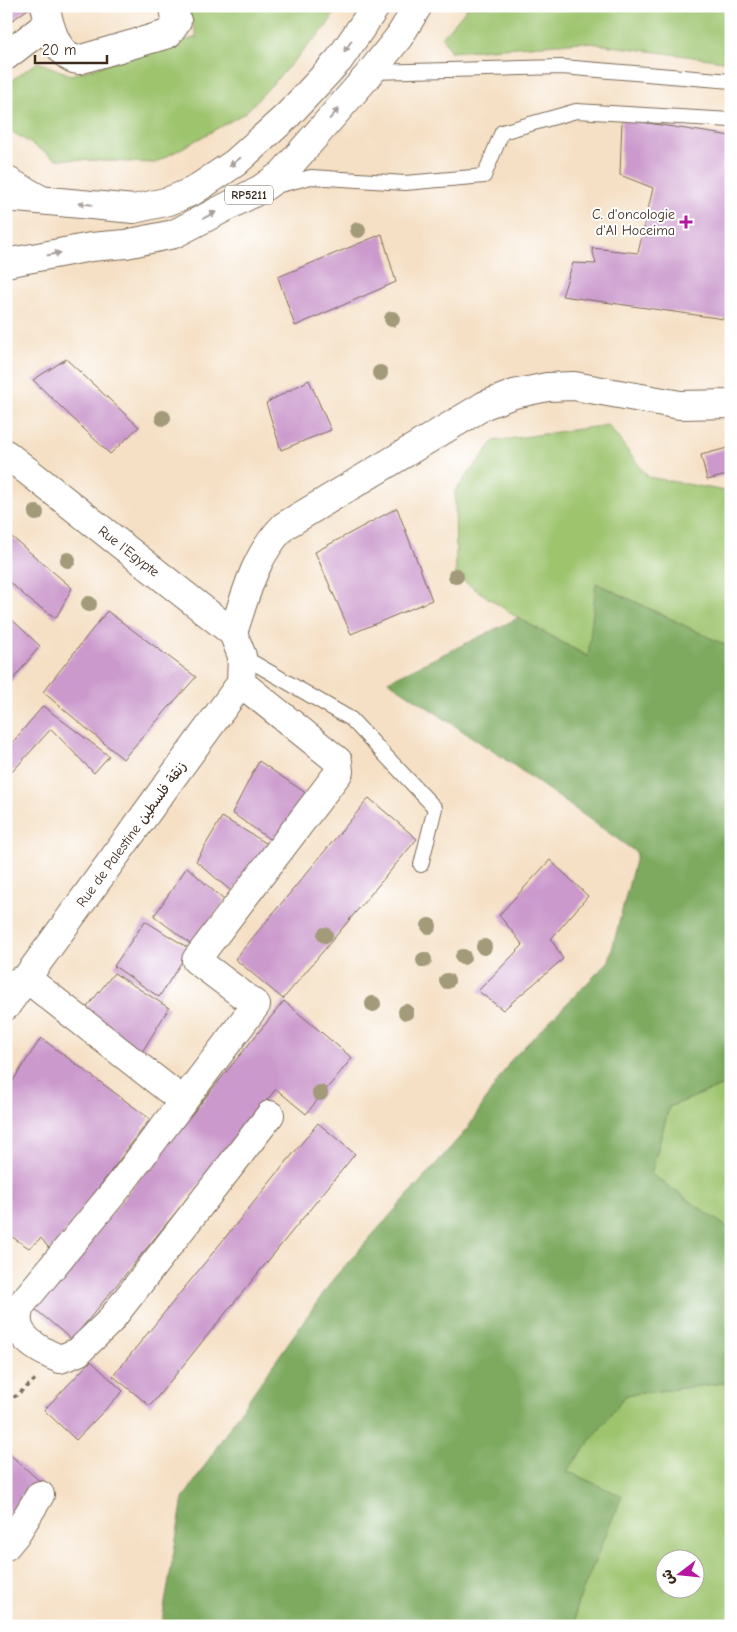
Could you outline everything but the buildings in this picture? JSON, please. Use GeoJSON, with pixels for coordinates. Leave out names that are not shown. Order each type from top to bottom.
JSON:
{"type":"FeatureCollection","features":[{"type":"Feature","properties":{"kind":"street"},"geometry":{"type":"LineString","coordinates":[[6,56],[47,15],[63,52],[70,59],[78,60],[168,34],[177,21],[173,6]]}},
{"type":"Feature","properties":{"kind":"street","name":"RP5211"},"geometry":{"type":"LineString","coordinates":[[6,197],[38,198],[134,209],[169,202],[192,191],[235,163],[287,116],[339,60],[376,6]]}},
{"type":"Feature","properties":{"kind":"street","name":"RP5211"},"geometry":{"type":"LineString","coordinates":[[6,263],[91,247],[126,244],[174,234],[261,189],[282,174],[371,72],[399,37],[418,6]]}},
{"type":"Feature","properties":{"kind":"street"},"geometry":{"type":"LineString","coordinates":[[6,180],[38,198]]}},
{"type":"Feature","properties":{"kind":"street"},"geometry":{"type":"LineString","coordinates":[[270,1115],[109,1322],[78,1352],[60,1359],[44,1353],[26,1337],[17,1323],[20,1306],[119,1186],[256,1005],[196,960],[339,772],[338,760],[241,683],[238,644],[257,562],[272,538],[284,526],[485,405],[514,394],[547,387],[574,386],[680,405],[731,404]]}},
{"type":"Feature","properties":{"kind":"street","name":"Rue l'Egypte"},"geometry":{"type":"LineString","coordinates":[[6,454],[238,644]]}},
{"type":"Feature","properties":{"kind":"street","name":"Rue de Palestine زنقة فلسطين"},"geometry":{"type":"LineString","coordinates":[[6,1006],[16,983],[241,683]]}},
{"type":"Feature","properties":{"kind":"street"},"geometry":{"type":"LineString","coordinates":[[16,983],[183,1101]]}},
{"type":"Feature","properties":{"kind":"street"},"geometry":{"type":"LineString","coordinates":[[6,1546],[16,1534],[40,1495]]}},
{"type":"Feature","properties":{"kind":"lane"},"geometry":{"type":"LineString","coordinates":[[371,72],[562,68],[731,80]]}},
{"type":"Feature","properties":{"kind":"lane"},"geometry":{"type":"LineString","coordinates":[[261,189],[311,178],[405,183],[484,176],[502,132],[576,111],[731,120]]}},
{"type":"Feature","properties":{"kind":"lane"},"geometry":{"type":"LineString","coordinates":[[238,644],[351,719],[435,808],[421,865]]}},
{"type":"Feature","properties":{"kind":"path"},"geometry":{"type":"LineString","coordinates":[[6,1400],[16,1396],[60,1359]]}},
{"type":"Feature","properties":{"kind":"green space"},"geometry":{"type":"Polygon","coordinates":[[[188,6],[339,6],[326,27],[245,113],[155,163],[56,159],[6,128],[6,84],[38,62],[71,75],[197,37],[188,6]]]}},
{"type":"Feature","properties":{"kind":"green space"},"geometry":{"type":"Polygon","coordinates":[[[469,6],[731,6],[731,62],[582,42],[451,52],[442,37],[469,6]]]}},
{"type":"Feature","properties":{"kind":"green space"},"geometry":{"type":"Polygon","coordinates":[[[608,425],[648,477],[731,492],[731,648],[605,587],[589,657],[518,618],[456,576],[455,491],[494,441],[608,425]]]}},
{"type":"Feature","properties":{"kind":"green space"},"geometry":{"type":"Polygon","coordinates":[[[596,583],[731,648],[731,1082],[669,1107],[651,1174],[731,1230],[731,1382],[626,1395],[567,1471],[622,1496],[576,1607],[576,1626],[161,1626],[183,1499],[239,1413],[334,1278],[468,1128],[511,1060],[609,961],[637,853],[512,764],[388,681],[518,618],[588,657],[596,583]]]}},
{"type":"Feature","properties":{"kind":"green space"},"geometry":{"type":"Polygon","coordinates":[[[731,1082],[731,1230],[651,1174],[669,1107],[731,1082]]]}},
{"type":"Feature","properties":{"kind":"green space"},"geometry":{"type":"Polygon","coordinates":[[[731,1382],[731,1626],[576,1626],[576,1607],[621,1496],[566,1471],[626,1395],[731,1382]]]}},
{"type":"Feature","properties":{"kind":"place","name":"C. d'oncologie d'Al Hoceima"},"geometry":{"type":"Point","coordinates":[686,222]}}]}
